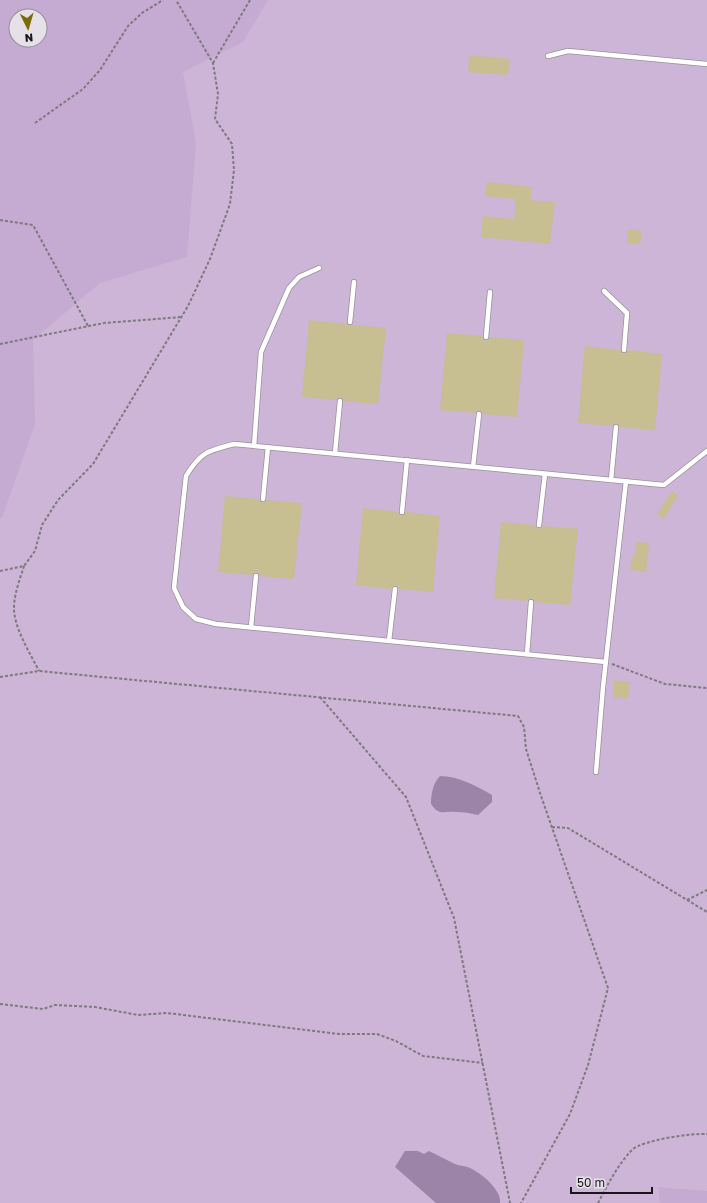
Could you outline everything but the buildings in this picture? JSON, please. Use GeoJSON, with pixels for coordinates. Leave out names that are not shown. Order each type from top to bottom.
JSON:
{"type":"FeatureCollection","features":[{"type":"Feature","properties":{"kind":"lane"},"geometry":{"type":"LineString","coordinates":[[548,56],[560,52],[568,52],[707,64]]}},
{"type":"Feature","properties":{"kind":"lane"},"geometry":{"type":"LineString","coordinates":[[254,446],[261,352],[289,288],[299,277],[319,268]]}},
{"type":"Feature","properties":{"kind":"lane"},"geometry":{"type":"LineString","coordinates":[[350,322],[354,282]]}},
{"type":"Feature","properties":{"kind":"lane"},"geometry":{"type":"LineString","coordinates":[[604,291],[627,313],[624,350]]}},
{"type":"Feature","properties":{"kind":"lane"},"geometry":{"type":"LineString","coordinates":[[486,337],[490,292]]}},
{"type":"Feature","properties":{"kind":"lane"},"geometry":{"type":"LineString","coordinates":[[335,454],[340,400]]}},
{"type":"Feature","properties":{"kind":"lane"},"geometry":{"type":"LineString","coordinates":[[473,467],[479,414]]}},
{"type":"Feature","properties":{"kind":"lane"},"geometry":{"type":"LineString","coordinates":[[611,480],[616,427]]}},
{"type":"Feature","properties":{"kind":"lane"},"geometry":{"type":"LineString","coordinates":[[606,662],[216,624],[196,619],[183,607],[174,588],[186,476],[196,461],[211,450],[234,444],[664,485],[707,451]]}},
{"type":"Feature","properties":{"kind":"lane"},"geometry":{"type":"LineString","coordinates":[[263,499],[268,447]]}},
{"type":"Feature","properties":{"kind":"lane"},"geometry":{"type":"LineString","coordinates":[[402,512],[407,460]]}},
{"type":"Feature","properties":{"kind":"lane"},"geometry":{"type":"LineString","coordinates":[[539,525],[545,474]]}},
{"type":"Feature","properties":{"kind":"lane"},"geometry":{"type":"LineString","coordinates":[[596,772],[606,662],[626,481]]}},
{"type":"Feature","properties":{"kind":"lane"},"geometry":{"type":"LineString","coordinates":[[251,627],[256,576]]}},
{"type":"Feature","properties":{"kind":"lane"},"geometry":{"type":"LineString","coordinates":[[389,641],[395,589]]}},
{"type":"Feature","properties":{"kind":"lane"},"geometry":{"type":"LineString","coordinates":[[527,654],[531,602]]}},
{"type":"Feature","properties":{"kind":"path"},"geometry":{"type":"LineString","coordinates":[[35,123],[83,89],[100,70],[128,26],[142,13],[163,0]]}},
{"type":"Feature","properties":{"kind":"path"},"geometry":{"type":"LineString","coordinates":[[39,671],[19,633],[14,609],[16,593],[24,566],[35,551],[42,525],[58,500],[93,464],[182,317],[210,259],[230,204],[234,170],[232,144],[215,119],[218,94],[213,64],[176,0]]}},
{"type":"Feature","properties":{"kind":"path"},"geometry":{"type":"LineString","coordinates":[[213,64],[250,0]]}},
{"type":"Feature","properties":{"kind":"path"},"geometry":{"type":"LineString","coordinates":[[0,220],[33,225],[88,326]]}},
{"type":"Feature","properties":{"kind":"path"},"geometry":{"type":"LineString","coordinates":[[0,344],[104,323],[182,317]]}},
{"type":"Feature","properties":{"kind":"path"},"geometry":{"type":"LineString","coordinates":[[0,571],[24,566]]}},
{"type":"Feature","properties":{"kind":"path"},"geometry":{"type":"LineString","coordinates":[[606,662],[665,684],[707,688]]}},
{"type":"Feature","properties":{"kind":"path"},"geometry":{"type":"LineString","coordinates":[[0,677],[39,671],[518,716],[524,727],[526,749],[608,988],[588,1065],[570,1114],[521,1203]]}},
{"type":"Feature","properties":{"kind":"path"},"geometry":{"type":"LineString","coordinates":[[319,697],[406,797],[454,918],[510,1203]]}},
{"type":"Feature","properties":{"kind":"path"},"geometry":{"type":"LineString","coordinates":[[552,827],[568,828],[707,912]]}},
{"type":"Feature","properties":{"kind":"path"},"geometry":{"type":"LineString","coordinates":[[687,900],[707,890]]}},
{"type":"Feature","properties":{"kind":"path"},"geometry":{"type":"LineString","coordinates":[[0,1004],[43,1009],[55,1005],[96,1007],[138,1014],[167,1013],[339,1034],[377,1034],[396,1040],[423,1056],[482,1063]]}},
{"type":"Feature","properties":{"kind":"path"},"geometry":{"type":"LineString","coordinates":[[598,1203],[611,1179],[633,1149],[659,1139],[707,1134]]}},
{"type":"Feature","properties":{"kind":"shaded area"},"geometry":{"type":"Polygon","coordinates":[[[0,0],[268,0],[243,42],[183,72],[196,143],[187,257],[100,283],[33,340],[35,424],[2,518],[0,518],[0,0]]]}},
{"type":"Feature","properties":{"kind":"shaded area"},"geometry":{"type":"Polygon","coordinates":[[[65,0],[707,0],[707,1203],[0,1203],[0,115],[38,48],[48,48],[48,30],[65,0]]]}},
{"type":"Feature","properties":{"kind":"shaded area"},"geometry":{"type":"Polygon","coordinates":[[[440,776],[447,776],[474,785],[492,795],[492,802],[478,815],[464,812],[439,812],[431,804],[431,800],[434,785],[440,776]]]}},
{"type":"Feature","properties":{"kind":"shaded area"},"geometry":{"type":"Polygon","coordinates":[[[405,1151],[418,1151],[424,1154],[429,1151],[455,1164],[475,1170],[490,1182],[498,1193],[500,1203],[436,1203],[395,1167],[405,1151]]]}},
{"type":"Feature","properties":{"kind":"shaded area"},"geometry":{"type":"Polygon","coordinates":[[[658,1187],[707,1191],[707,1203],[660,1203],[658,1187]]]}}]}
